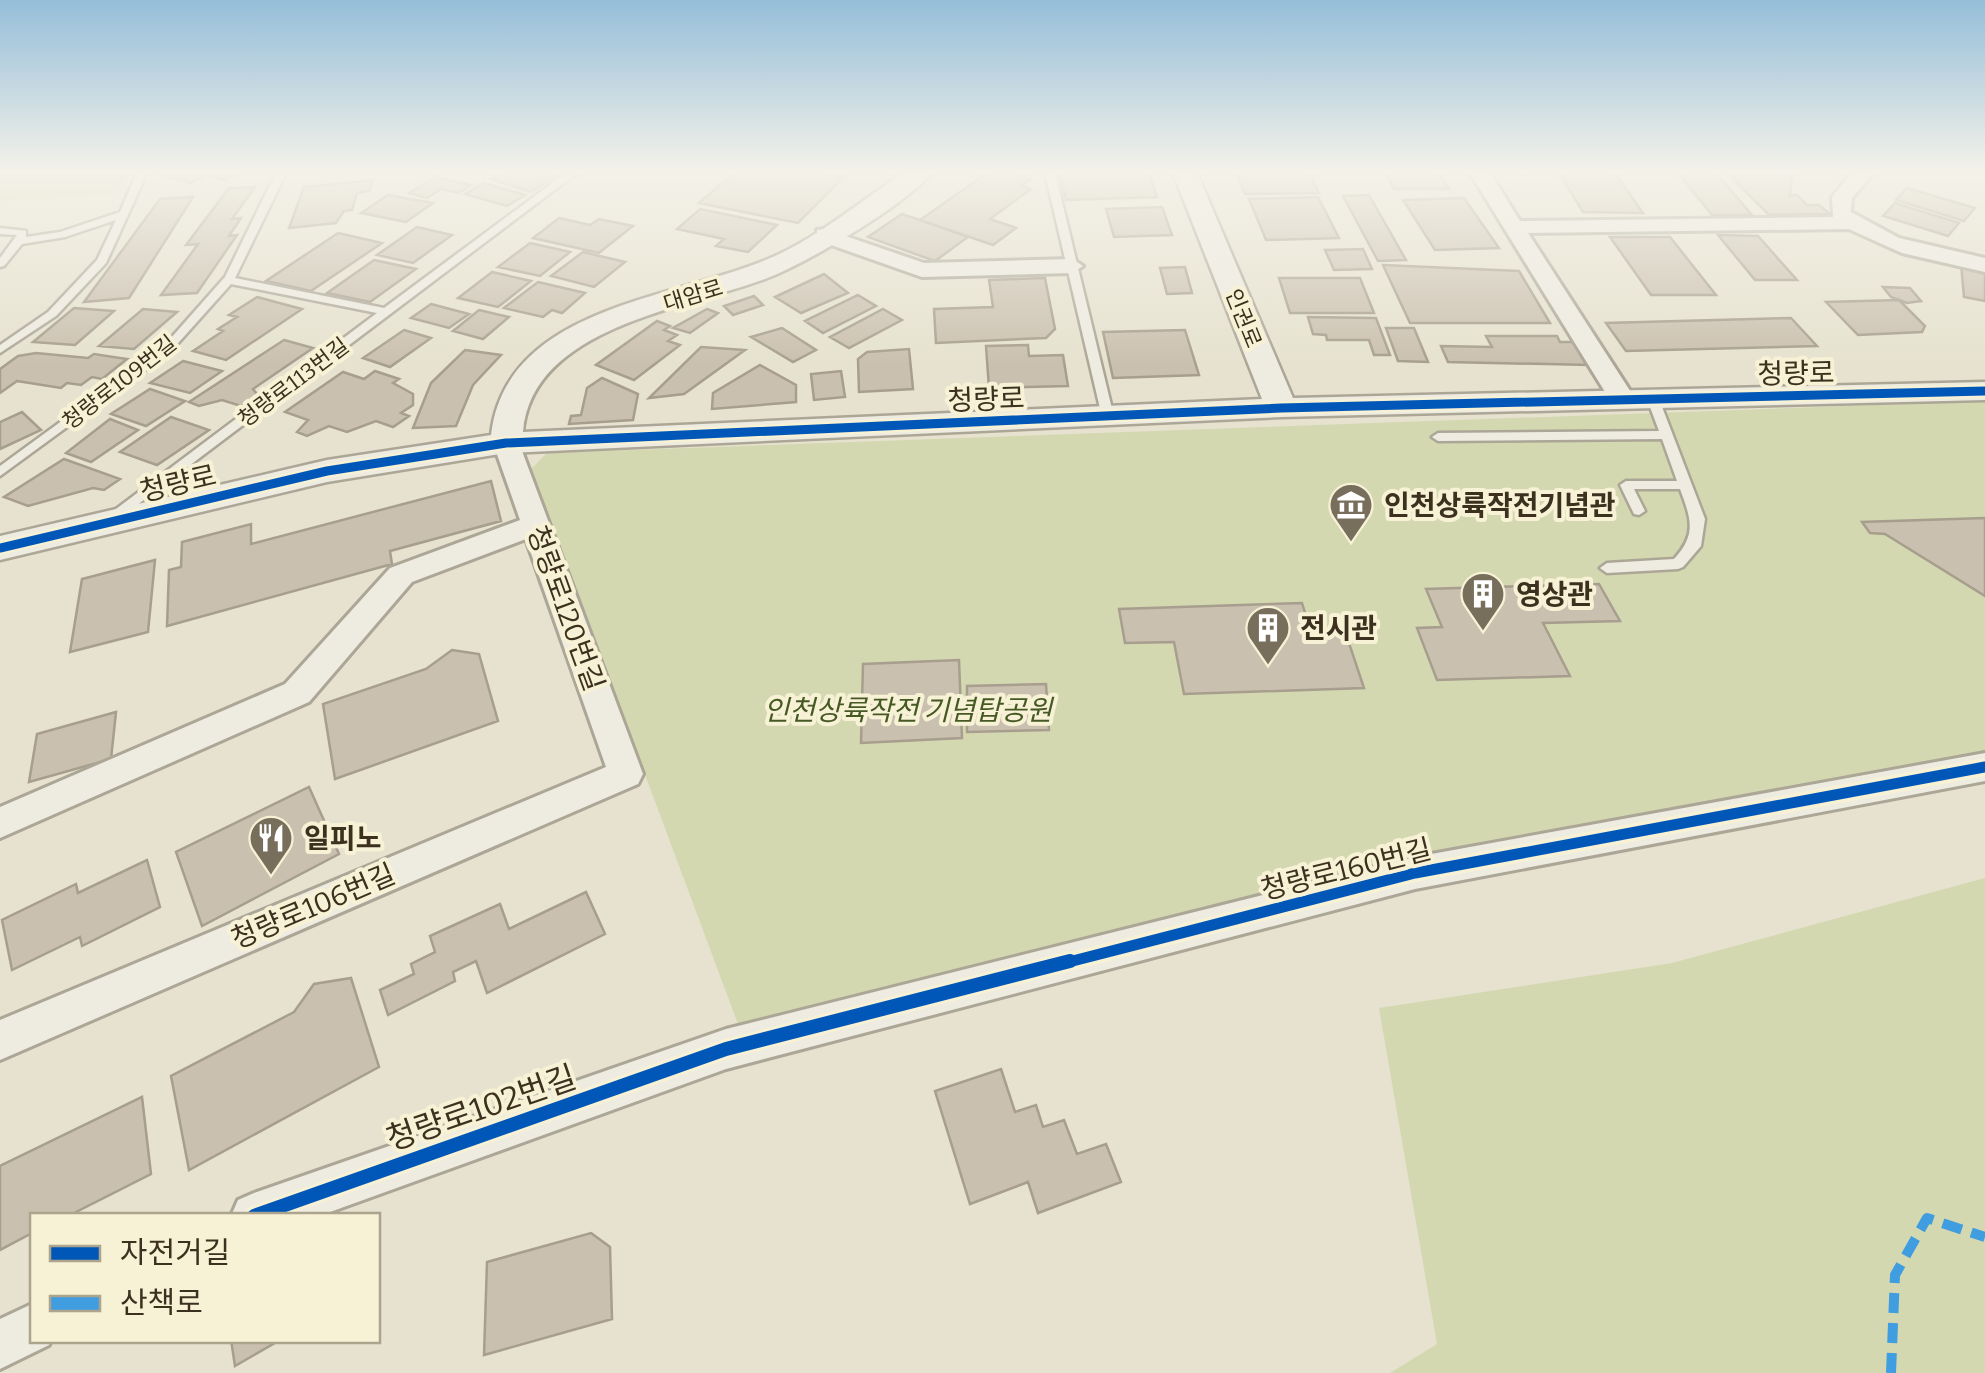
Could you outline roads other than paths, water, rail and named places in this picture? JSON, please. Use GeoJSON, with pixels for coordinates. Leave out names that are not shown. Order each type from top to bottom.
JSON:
{"type":"FeatureCollection","features":[{"type":"Feature","properties":{"kind":"street","name":"대암로"},"geometry":{"type":"LineString","coordinates":[[506,442],[512,402],[534,368],[563,341],[622,315],[716,290],[788,260],[823,237]]}},
{"type":"Feature","properties":{"kind":"street"},"geometry":{"type":"LineString","coordinates":[[832,237],[922,270],[1072,266]]}},
{"type":"Feature","properties":{"kind":"street","name":"인권로"},"geometry":{"type":"LineString","coordinates":[[1211,237],[1281,408]]}},
{"type":"Feature","properties":{"kind":"street"},"geometry":{"type":"LineString","coordinates":[[1523,237],[1638,400]]}},
{"type":"Feature","properties":{"kind":"street"},"geometry":{"type":"LineString","coordinates":[[1879,237],[1896,246],[1985,265]]}},
{"type":"Feature","properties":{"kind":"street","name":"청량로"},"geometry":{"type":"LineString","coordinates":[[0,548],[326,471],[506,442],[1281,408],[1985,392]]}},
{"type":"Feature","properties":{"kind":"street","name":"청량로120번길"},"geometry":{"type":"LineString","coordinates":[[506,442],[626,774]]}},
{"type":"Feature","properties":{"kind":"street"},"geometry":{"type":"LineString","coordinates":[[0,824],[298,693],[401,574],[535,525]]}},
{"type":"Feature","properties":{"kind":"street","name":"청량로160번길"},"geometry":{"type":"LineString","coordinates":[[726,1050],[1415,873],[1985,767]]}},
{"type":"Feature","properties":{"kind":"street","name":"청량로106번길"},"geometry":{"type":"LineString","coordinates":[[0,1040],[626,774]]}},
{"type":"Feature","properties":{"kind":"street","name":"청량로102번길"},"geometry":{"type":"LineString","coordinates":[[263,1213],[726,1050]]}},
{"type":"Feature","properties":{"kind":"street"},"geometry":{"type":"LineString","coordinates":[[0,1345],[30,1329]]}},
{"type":"Feature","properties":{"kind":"lane"},"geometry":{"type":"LineString","coordinates":[[0,264],[21,237]]}},
{"type":"Feature","properties":{"kind":"lane"},"geometry":{"type":"LineString","coordinates":[[19,241],[47,237]]}},
{"type":"Feature","properties":{"kind":"lane"},"geometry":{"type":"LineString","coordinates":[[0,350],[52,314],[102,261],[113,237]]}},
{"type":"Feature","properties":{"kind":"lane","name":"청량로109번길"},"geometry":{"type":"LineString","coordinates":[[0,472],[167,348],[228,280],[249,237]]}},
{"type":"Feature","properties":{"kind":"lane","name":"청량로113번길"},"geometry":{"type":"LineString","coordinates":[[104,524],[486,237]]}},
{"type":"Feature","properties":{"kind":"lane"},"geometry":{"type":"LineString","coordinates":[[1065,237],[1108,417]]}},
{"type":"Feature","properties":{"kind":"lane","name":"청량로113번길"},"geometry":{"type":"LineString","coordinates":[[228,280],[386,312]]}},
{"type":"Feature","properties":{"kind":"lane"},"geometry":{"type":"LineString","coordinates":[[1607,568],[1678,564],[1694,546],[1698,519],[1686,485],[1666,435],[1638,400]]}},
{"type":"Feature","properties":{"kind":"lane"},"geometry":{"type":"LineString","coordinates":[[1438,436],[1666,435]]}},
{"type":"Feature","properties":{"kind":"lane"},"geometry":{"type":"LineString","coordinates":[[1639,511],[1626,485],[1686,485]]}},
{"type":"Feature","properties":{"kind":"place","name":"인천상륙작전기념관"},"geometry":{"type":"Point","coordinates":[1351,543]}},
{"type":"Feature","properties":{"kind":"place","name":"영상관"},"geometry":{"type":"Point","coordinates":[1483,632]}},
{"type":"Feature","properties":{"kind":"place","name":"전시관"},"geometry":{"type":"Point","coordinates":[1268,666]}},
{"type":"Feature","properties":{"kind":"place","name":"일피노"},"geometry":{"type":"Point","coordinates":[271,876]}},
{"type":"Feature","properties":{"kind":"park label","name":"인천상륙작전 기념탑공원"},"geometry":{"type":"Point","coordinates":[908,710]}}]}
